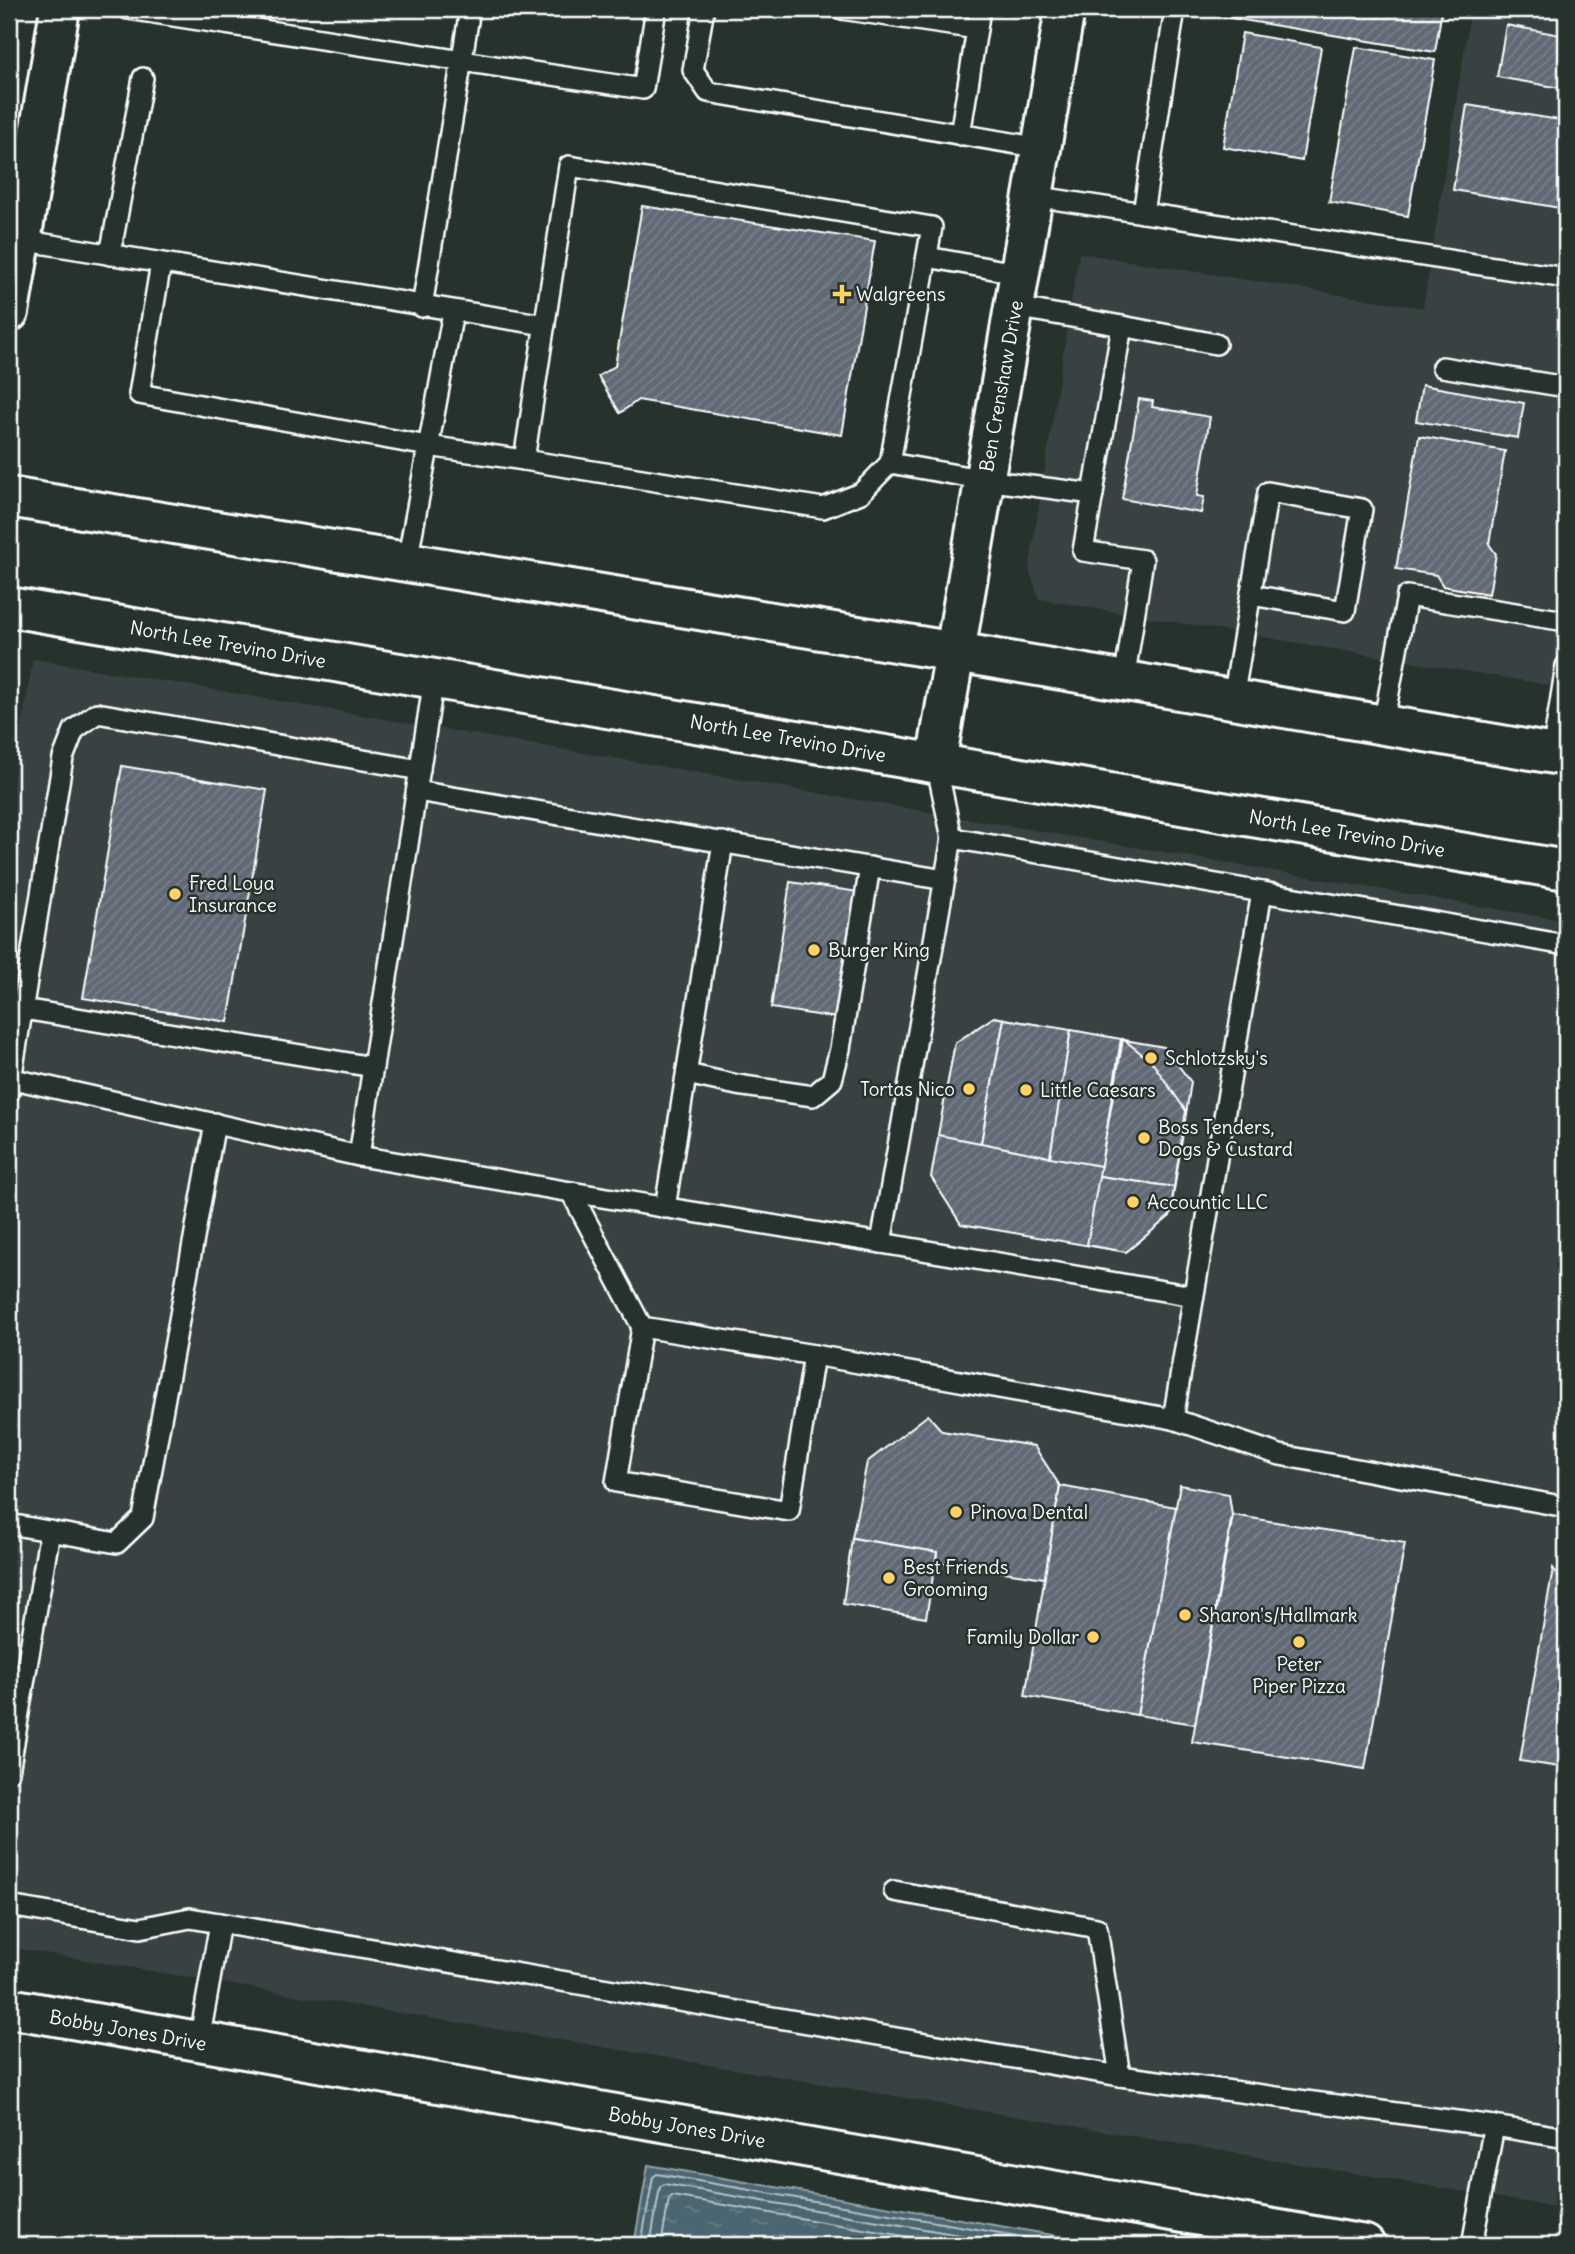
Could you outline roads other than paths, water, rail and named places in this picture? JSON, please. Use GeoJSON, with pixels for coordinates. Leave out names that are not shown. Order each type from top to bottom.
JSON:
{"type":"FeatureCollection","features":[{"type":"Feature","properties":{"kind":"main road"},"geometry":{"type":"LineString","coordinates":[[9,312],[21,240],[22,153],[60,9]]}},
{"type":"Feature","properties":{"kind":"main road","name":"Ben Crenshaw Drive"},"geometry":{"type":"LineString","coordinates":[[936,764],[1065,9]]}},
{"type":"Feature","properties":{"kind":"main road"},"geometry":{"type":"LineString","coordinates":[[9,497],[956,652],[1559,755]]}},
{"type":"Feature","properties":{"kind":"main road","name":"North Lee Trevino Drive"},"geometry":{"type":"LineString","coordinates":[[9,607],[1566,870]]}},
{"type":"Feature","properties":{"kind":"main road","name":"Bobby Jones Drive"},"geometry":{"type":"LineString","coordinates":[[9,2008],[1365,2245]]}},
{"type":"Feature","properties":{"kind":"lane"},"geometry":{"type":"LineString","coordinates":[[128,9],[174,12],[643,89],[656,9]]}},
{"type":"Feature","properties":{"kind":"lane"},"geometry":{"type":"LineString","coordinates":[[422,307],[470,9]]}},
{"type":"Feature","properties":{"kind":"lane"},"geometry":{"type":"LineString","coordinates":[[704,9],[693,70],[708,92],[1041,148]]}},
{"type":"Feature","properties":{"kind":"lane"},"geometry":{"type":"LineString","coordinates":[[841,9],[977,29]]}},
{"type":"Feature","properties":{"kind":"lane"},"geometry":{"type":"LineString","coordinates":[[960,135],[980,9]]}},
{"type":"Feature","properties":{"kind":"lane"},"geometry":{"type":"LineString","coordinates":[[1143,213],[1175,9]]}},
{"type":"Feature","properties":{"kind":"lane"},"geometry":{"type":"LineString","coordinates":[[110,255],[144,78]]}},
{"type":"Feature","properties":{"kind":"lane"},"geometry":{"type":"LineString","coordinates":[[161,263],[139,394],[428,446],[823,508],[861,493],[890,463],[932,227],[569,166],[523,460]]}},
{"type":"Feature","properties":{"kind":"lane"},"geometry":{"type":"LineString","coordinates":[[1033,196],[1566,278]]}},
{"type":"Feature","properties":{"kind":"lane"},"geometry":{"type":"LineString","coordinates":[[21,240],[545,326]]}},
{"type":"Feature","properties":{"kind":"lane"},"geometry":{"type":"LineString","coordinates":[[927,257],[1122,326],[1216,344]]}},
{"type":"Feature","properties":{"kind":"lane"},"geometry":{"type":"LineString","coordinates":[[407,562],[453,312]]}},
{"type":"Feature","properties":{"kind":"lane"},"geometry":{"type":"LineString","coordinates":[[1122,326],[1083,551],[1143,560],[1124,681]]}},
{"type":"Feature","properties":{"kind":"lane"},"geometry":{"type":"LineString","coordinates":[[1443,367],[1566,387]]}},
{"type":"Feature","properties":{"kind":"lane"},"geometry":{"type":"LineString","coordinates":[[890,463],[1093,495]]}},
{"type":"Feature","properties":{"kind":"lane"},"geometry":{"type":"LineString","coordinates":[[1233,699],[1268,492],[1362,509],[1345,611],[1251,595]]}},
{"type":"Feature","properties":{"kind":"lane"},"geometry":{"type":"LineString","coordinates":[[1383,725],[1407,596],[1566,621]]}},
{"type":"Feature","properties":{"kind":"lane"},"geometry":{"type":"LineString","coordinates":[[1559,755],[1566,666]]}},
{"type":"Feature","properties":{"kind":"lane"},"geometry":{"type":"LineString","coordinates":[[359,1156],[435,679]]}},
{"type":"Feature","properties":{"kind":"lane"},"geometry":{"type":"LineString","coordinates":[[420,770],[97,713],[74,730],[63,758],[10,1083],[359,1156],[1192,1296]]}},
{"type":"Feature","properties":{"kind":"lane"},"geometry":{"type":"LineString","coordinates":[[881,1243],[952,838],[936,764]]}},
{"type":"Feature","properties":{"kind":"lane"},"geometry":{"type":"LineString","coordinates":[[417,791],[945,880]]}},
{"type":"Feature","properties":{"kind":"lane"},"geometry":{"type":"LineString","coordinates":[[952,838],[1566,945]]}},
{"type":"Feature","properties":{"kind":"lane"},"geometry":{"type":"LineString","coordinates":[[665,1208],[723,842]]}},
{"type":"Feature","properties":{"kind":"lane"},"geometry":{"type":"LineString","coordinates":[[687,1074],[813,1096],[832,1080],[841,1049],[870,867]]}},
{"type":"Feature","properties":{"kind":"lane"},"geometry":{"type":"LineString","coordinates":[[1173,1419],[1262,892]]}},
{"type":"Feature","properties":{"kind":"lane"},"geometry":{"type":"LineString","coordinates":[[23,1009],[373,1067]]}},
{"type":"Feature","properties":{"kind":"lane"},"geometry":{"type":"LineString","coordinates":[[9,1524],[117,1543],[143,1518],[215,1124]]}},
{"type":"Feature","properties":{"kind":"lane"},"geometry":{"type":"LineString","coordinates":[[571,1192],[642,1327],[616,1482],[789,1511],[814,1355]]}},
{"type":"Feature","properties":{"kind":"lane"},"geometry":{"type":"LineString","coordinates":[[642,1327],[1173,1419],[1280,1455],[1566,1507]]}},
{"type":"Feature","properties":{"kind":"lane"},"geometry":{"type":"LineString","coordinates":[[9,1772],[50,1531]]}},
{"type":"Feature","properties":{"kind":"lane"},"geometry":{"type":"LineString","coordinates":[[894,1891],[1097,1928],[1120,2076]]}},
{"type":"Feature","properties":{"kind":"lane"},"geometry":{"type":"LineString","coordinates":[[9,1906],[140,1928],[190,1918],[1120,2076],[1566,2138]]}},
{"type":"Feature","properties":{"kind":"lane"},"geometry":{"type":"LineString","coordinates":[[199,2042],[220,1923]]}},
{"type":"Feature","properties":{"kind":"lane"},"geometry":{"type":"LineString","coordinates":[[1472,2245],[1494,2126]]}},
{"type":"Feature","properties":{"kind":"water"},"geometry":{"type":"Polygon","coordinates":[[[648,2165],[1110,2245],[634,2245],[648,2165]]]}},
{"type":"Feature","properties":{"kind":"place","name":"Walgreens"},"geometry":{"type":"Point","coordinates":[842,294]}},
{"type":"Feature","properties":{"kind":"place","name":"Fred Loya Insurance"},"geometry":{"type":"Point","coordinates":[175,894]}},
{"type":"Feature","properties":{"kind":"place","name":"Burger King"},"geometry":{"type":"Point","coordinates":[814,950]}},
{"type":"Feature","properties":{"kind":"place","name":"Schlotzsky's"},"geometry":{"type":"Point","coordinates":[1151,1058]}},
{"type":"Feature","properties":{"kind":"place","name":"Tortas Nico"},"geometry":{"type":"Point","coordinates":[969,1089]}},
{"type":"Feature","properties":{"kind":"place","name":"Little Caesars"},"geometry":{"type":"Point","coordinates":[1026,1090]}},
{"type":"Feature","properties":{"kind":"place","name":"Boss Tenders, Dogs & Custard"},"geometry":{"type":"Point","coordinates":[1144,1138]}},
{"type":"Feature","properties":{"kind":"place","name":"Accountic LLC"},"geometry":{"type":"Point","coordinates":[1133,1202]}},
{"type":"Feature","properties":{"kind":"place","name":"Pinova Dental"},"geometry":{"type":"Point","coordinates":[956,1512]}},
{"type":"Feature","properties":{"kind":"place","name":"Best Friends Grooming"},"geometry":{"type":"Point","coordinates":[889,1578]}},
{"type":"Feature","properties":{"kind":"place","name":"Sharon's/Hallmark"},"geometry":{"type":"Point","coordinates":[1185,1615]}},
{"type":"Feature","properties":{"kind":"place","name":"Family Dollar"},"geometry":{"type":"Point","coordinates":[1093,1637]}},
{"type":"Feature","properties":{"kind":"place","name":"Peter Piper Pizza"},"geometry":{"type":"Point","coordinates":[1299,1642]}}]}
